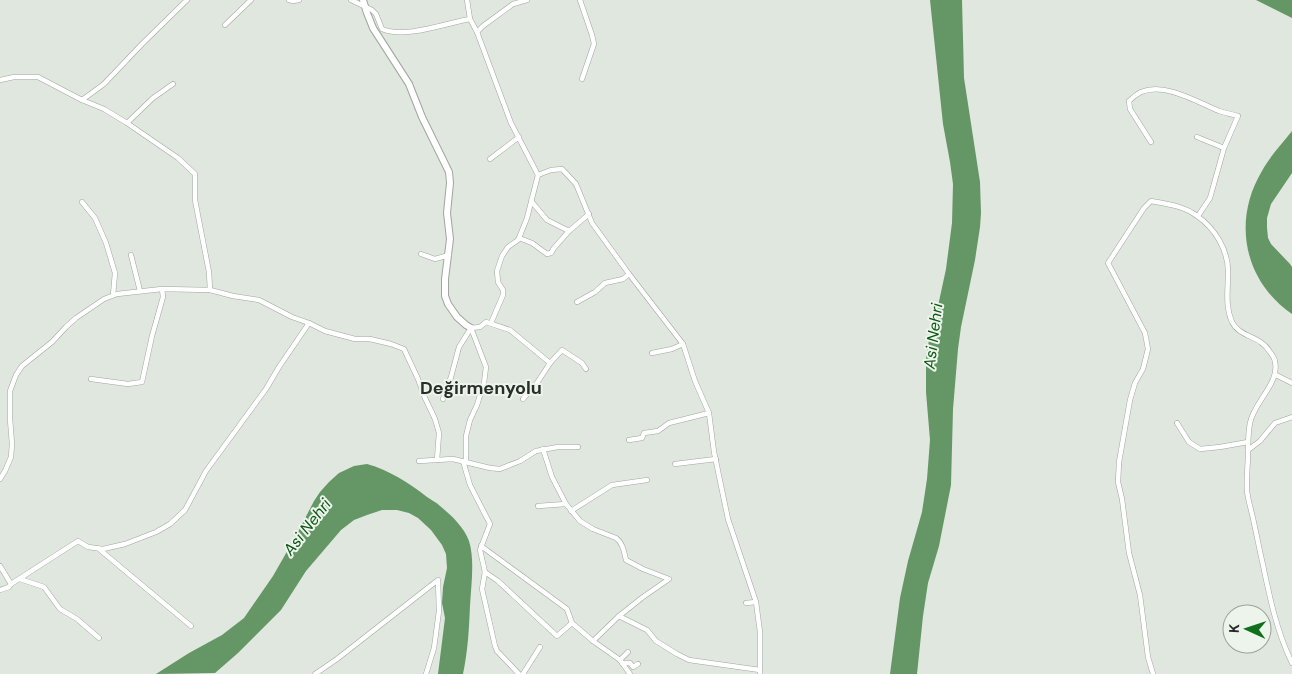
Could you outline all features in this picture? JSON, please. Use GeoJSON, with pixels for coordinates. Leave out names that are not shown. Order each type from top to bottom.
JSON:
{"type":"FeatureCollection","features":[{"type":"Feature","properties":{"kind":"street"},"geometry":{"type":"LineString","coordinates":[[82,100],[104,84],[187,0]]}},
{"type":"Feature","properties":{"kind":"street"},"geometry":{"type":"LineString","coordinates":[[225,25],[251,0]]}},
{"type":"Feature","properties":{"kind":"street"},"geometry":{"type":"LineString","coordinates":[[289,0],[299,0]]}},
{"type":"Feature","properties":{"kind":"street"},"geometry":{"type":"LineString","coordinates":[[351,0],[364,3],[376,14],[382,29],[388,31],[403,32],[442,26],[470,19]]}},
{"type":"Feature","properties":{"kind":"street"},"geometry":{"type":"LineString","coordinates":[[467,0],[470,19],[477,32],[511,122],[538,175],[520,238],[508,247],[502,256],[497,275],[503,295],[491,323]]}},
{"type":"Feature","properties":{"kind":"street"},"geometry":{"type":"LineString","coordinates":[[477,32],[512,2],[527,0]]}},
{"type":"Feature","properties":{"kind":"street"},"geometry":{"type":"LineString","coordinates":[[580,0],[594,44],[582,79]]}},
{"type":"Feature","properties":{"kind":"street"},"geometry":{"type":"LineString","coordinates":[[364,3],[378,38],[413,92],[422,117],[449,172],[450,183],[447,213],[450,240],[444,284],[446,300],[462,322],[471,328],[486,367],[478,405],[470,420],[466,436],[464,461],[470,485],[490,524],[480,550],[485,572],[482,589],[495,646],[497,651],[519,674]]}},
{"type":"Feature","properties":{"kind":"street"},"geometry":{"type":"LineString","coordinates":[[0,80],[14,77],[38,77],[104,109],[127,123],[178,158],[195,174],[195,200],[209,272],[210,290]]}},
{"type":"Feature","properties":{"kind":"street"},"geometry":{"type":"LineString","coordinates":[[127,123],[153,98],[173,84]]}},
{"type":"Feature","properties":{"kind":"street"},"geometry":{"type":"LineString","coordinates":[[1151,142],[1130,109],[1128,101],[1141,92],[1167,90],[1238,116],[1224,148],[1210,198],[1198,216]]}},
{"type":"Feature","properties":{"kind":"street"},"geometry":{"type":"LineString","coordinates":[[490,158],[519,137]]}},
{"type":"Feature","properties":{"kind":"street"},"geometry":{"type":"LineString","coordinates":[[1197,138],[1224,148]]}},
{"type":"Feature","properties":{"kind":"street"},"geometry":{"type":"LineString","coordinates":[[538,175],[551,170],[562,169],[576,184],[592,223],[683,344],[695,381],[710,413],[716,459],[728,518],[756,602],[760,632],[760,672],[689,660],[656,641],[647,630],[619,616]]}},
{"type":"Feature","properties":{"kind":"street"},"geometry":{"type":"LineString","coordinates":[[531,201],[547,220],[569,231]]}},
{"type":"Feature","properties":{"kind":"street"},"geometry":{"type":"LineString","coordinates":[[1153,674],[1148,657],[1140,595],[1129,553],[1118,482],[1119,462],[1130,400],[1135,383],[1143,368],[1148,349],[1145,333],[1108,263],[1144,208],[1151,201],[1182,208],[1198,216],[1216,234],[1226,258],[1228,272],[1226,288],[1228,309],[1232,322],[1242,333],[1258,339],[1267,347],[1275,360],[1276,375],[1254,411],[1250,424],[1247,492],[1274,617],[1292,663]]}},
{"type":"Feature","properties":{"kind":"street"},"geometry":{"type":"LineString","coordinates":[[82,202],[95,218],[106,243],[115,273],[113,295]]}},
{"type":"Feature","properties":{"kind":"street"},"geometry":{"type":"LineString","coordinates":[[520,238],[532,243],[547,254],[550,253],[569,231],[589,214]]}},
{"type":"Feature","properties":{"kind":"street"},"geometry":{"type":"LineString","coordinates":[[421,254],[435,258],[449,255]]}},
{"type":"Feature","properties":{"kind":"street"},"geometry":{"type":"LineString","coordinates":[[131,255],[140,291]]}},
{"type":"Feature","properties":{"kind":"street"},"geometry":{"type":"LineString","coordinates":[[578,302],[595,292],[605,283],[623,280],[629,274]]}},
{"type":"Feature","properties":{"kind":"street"},"geometry":{"type":"LineString","coordinates":[[91,380],[128,384],[142,382],[152,336],[164,297],[162,289]]}},
{"type":"Feature","properties":{"kind":"street"},"geometry":{"type":"LineString","coordinates":[[0,479],[6,471],[12,444],[10,390],[22,366],[52,342],[76,318],[113,295],[162,289],[210,290],[259,300],[324,331],[354,339],[370,339],[404,349],[435,419],[439,433],[437,460]]}},
{"type":"Feature","properties":{"kind":"street"},"geometry":{"type":"LineString","coordinates":[[471,328],[480,327],[486,322],[510,330],[550,363]]}},
{"type":"Feature","properties":{"kind":"street"},"geometry":{"type":"LineString","coordinates":[[0,590],[9,588],[11,584],[78,541],[88,547],[99,549],[125,544],[156,532],[170,524],[185,510],[206,472],[266,389],[310,323]]}},
{"type":"Feature","properties":{"kind":"street"},"geometry":{"type":"LineString","coordinates":[[443,399],[459,347],[471,328]]}},
{"type":"Feature","properties":{"kind":"street"},"geometry":{"type":"LineString","coordinates":[[652,353],[672,349],[683,344]]}},
{"type":"Feature","properties":{"kind":"street"},"geometry":{"type":"LineString","coordinates":[[523,399],[537,383],[550,363],[563,350],[582,363],[586,369]]}},
{"type":"Feature","properties":{"kind":"street"},"geometry":{"type":"LineString","coordinates":[[1276,375],[1292,383]]}},
{"type":"Feature","properties":{"kind":"street"},"geometry":{"type":"LineString","coordinates":[[629,440],[642,438],[644,433],[658,431],[669,423],[710,413]]}},
{"type":"Feature","properties":{"kind":"street"},"geometry":{"type":"LineString","coordinates":[[1248,450],[1260,441],[1275,423],[1292,417]]}},
{"type":"Feature","properties":{"kind":"street"},"geometry":{"type":"LineString","coordinates":[[1177,423],[1189,442],[1200,449],[1248,442]]}},
{"type":"Feature","properties":{"kind":"street"},"geometry":{"type":"LineString","coordinates":[[418,461],[453,459],[500,469],[520,461],[536,451],[558,447],[578,447]]}},
{"type":"Feature","properties":{"kind":"street"},"geometry":{"type":"LineString","coordinates":[[543,450],[552,477],[566,504],[580,521],[619,540],[626,560],[669,579],[619,616],[593,641]]}},
{"type":"Feature","properties":{"kind":"street"},"geometry":{"type":"LineString","coordinates":[[675,464],[716,459]]}},
{"type":"Feature","properties":{"kind":"street"},"geometry":{"type":"LineString","coordinates":[[571,511],[612,485],[648,480]]}},
{"type":"Feature","properties":{"kind":"street"},"geometry":{"type":"LineString","coordinates":[[538,506],[566,504]]}},
{"type":"Feature","properties":{"kind":"street"},"geometry":{"type":"LineString","coordinates":[[481,546],[567,609],[572,623],[621,661],[630,674]]}},
{"type":"Feature","properties":{"kind":"street"},"geometry":{"type":"LineString","coordinates":[[99,549],[191,626]]}},
{"type":"Feature","properties":{"kind":"street"},"geometry":{"type":"LineString","coordinates":[[0,566],[11,584]]}},
{"type":"Feature","properties":{"kind":"street"},"geometry":{"type":"LineString","coordinates":[[485,572],[498,581],[557,636],[572,623]]}},
{"type":"Feature","properties":{"kind":"street"},"geometry":{"type":"LineString","coordinates":[[20,578],[44,587],[60,609],[77,619],[99,638]]}},
{"type":"Feature","properties":{"kind":"street"},"geometry":{"type":"LineString","coordinates":[[316,674],[438,580],[439,611],[434,648],[426,674]]}},
{"type":"Feature","properties":{"kind":"street"},"geometry":{"type":"LineString","coordinates":[[746,603],[756,602]]}},
{"type":"Feature","properties":{"kind":"street"},"geometry":{"type":"LineString","coordinates":[[524,674],[540,647]]}},
{"type":"Feature","properties":{"kind":"street"},"geometry":{"type":"LineString","coordinates":[[621,661],[628,652]]}},
{"type":"Feature","properties":{"kind":"street"},"geometry":{"type":"LineString","coordinates":[[621,661],[630,663],[633,667],[638,664]]}},
{"type":"Feature","properties":{"kind":"water","name":"Asi Nehri"},"geometry":{"type":"Polygon","coordinates":[[[930,0],[962,0],[964,78],[980,182],[981,213],[975,260],[958,349],[953,409],[951,485],[939,546],[928,583],[917,674],[890,674],[900,598],[922,512],[927,479],[930,440],[926,392],[926,358],[946,269],[952,223],[953,184],[943,124],[930,0]]]}},
{"type":"Feature","properties":{"kind":"water"},"geometry":{"type":"Polygon","coordinates":[[[1256,0],[1292,0],[1292,18],[1256,0]]]}},
{"type":"Feature","properties":{"kind":"water"},"geometry":{"type":"Polygon","coordinates":[[[1292,131],[1292,173],[1271,204],[1267,218],[1267,228],[1271,244],[1292,267],[1292,314],[1263,285],[1248,249],[1246,230],[1247,210],[1253,190],[1269,160],[1292,131]]]}},
{"type":"Feature","properties":{"kind":"water","name":"Asi Nehri"},"geometry":{"type":"Polygon","coordinates":[[[367,464],[398,477],[437,503],[457,522],[467,536],[471,548],[472,573],[468,640],[463,674],[438,674],[445,618],[442,603],[443,587],[447,568],[446,554],[442,545],[431,530],[418,518],[397,510],[382,510],[354,520],[341,530],[306,571],[281,610],[215,673],[156,674],[222,635],[244,618],[273,576],[320,492],[339,473],[354,466],[367,464]]]}},
{"type":"Feature","properties":{"kind":"district","name":"Değirmenyolu"},"geometry":{"type":"Point","coordinates":[481,388]}}]}
